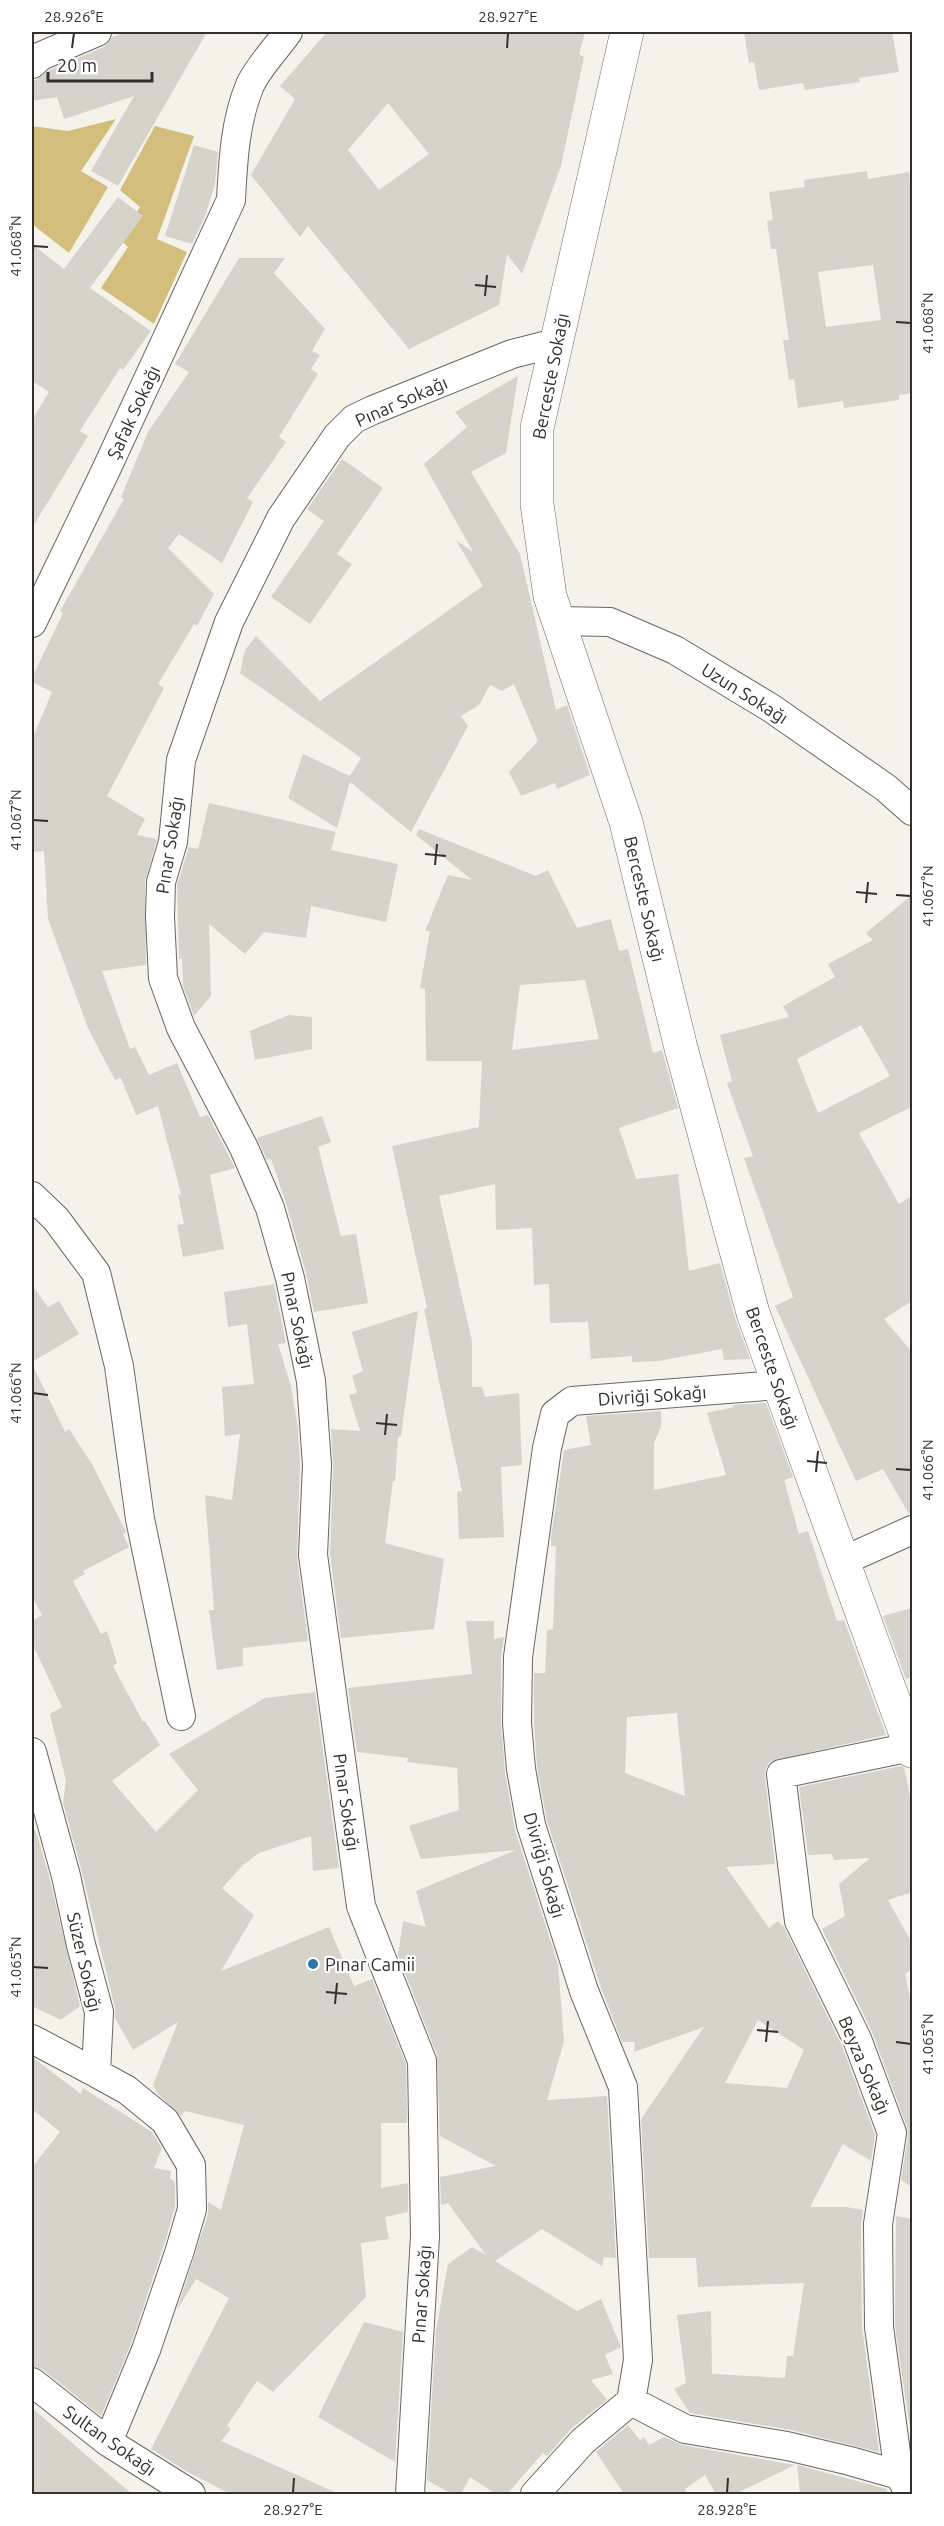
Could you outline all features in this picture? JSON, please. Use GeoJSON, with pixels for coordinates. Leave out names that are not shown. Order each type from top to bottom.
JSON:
{"type":"FeatureCollection","features":[{"type":"Feature","properties":{"kind":"street"},"geometry":{"type":"LineString","coordinates":[[32,64],[41,56],[96,32]]}},
{"type":"Feature","properties":{"kind":"street","name":"Şafak Sokağı"},"geometry":{"type":"LineString","coordinates":[[32,623],[231,200],[239,116],[251,83],[288,32]]}},
{"type":"Feature","properties":{"kind":"street","name":"Berceste Sokağı"},"geometry":{"type":"LineString","coordinates":[[627,32],[537,428],[537,504],[550,596],[626,822],[703,1132],[753,1313],[912,1749]]}},
{"type":"Feature","properties":{"kind":"street","name":"Pınar Sokağı"},"geometry":{"type":"LineString","coordinates":[[410,2494],[425,2236],[422,2061],[361,1906],[313,1555],[317,1465],[311,1381],[290,1278],[270,1208],[244,1148],[181,1028],[163,978],[161,882],[173,842],[181,760],[229,622],[281,518],[337,436],[354,419],[373,410],[512,354],[555,343]]}},
{"type":"Feature","properties":{"kind":"street","name":"Uzun Sokağı"},"geometry":{"type":"LineString","coordinates":[[558,621],[610,622],[675,650],[771,708],[885,788],[912,810]]}},
{"type":"Feature","properties":{"kind":"street"},"geometry":{"type":"LineString","coordinates":[[32,1196],[56,1219],[96,1273],[119,1366],[140,1518],[181,1716]]}},
{"type":"Feature","properties":{"kind":"street","name":"Divriği Sokağı"},"geometry":{"type":"LineString","coordinates":[[631,2401],[638,2360],[623,2087],[584,1991],[531,1825],[521,1769],[517,1723],[518,1657],[547,1448],[555,1414],[572,1401],[779,1385]]}},
{"type":"Feature","properties":{"kind":"street"},"geometry":{"type":"LineString","coordinates":[[843,1560],[912,1530]]}},
{"type":"Feature","properties":{"kind":"street","name":"Beyza Sokağı"},"geometry":{"type":"LineString","coordinates":[[905,2485],[879,2326],[878,2224],[892,2133],[857,2040],[799,1921],[781,1774],[912,1749]]}},
{"type":"Feature","properties":{"kind":"street","name":"Süzer Sokağı"},"geometry":{"type":"LineString","coordinates":[[32,1752],[66,1876],[99,2012],[96,2073]]}},
{"type":"Feature","properties":{"kind":"street"},"geometry":{"type":"LineString","coordinates":[[32,2039],[127,2090],[165,2121],[191,2165],[192,2209],[180,2250],[146,2350],[108,2442]]}},
{"type":"Feature","properties":{"kind":"street","name":"Sultan Sokağı"},"geometry":{"type":"LineString","coordinates":[[32,2382],[108,2442],[191,2494]]}},
{"type":"Feature","properties":{"kind":"street"},"geometry":{"type":"LineString","coordinates":[[535,2494],[583,2441],[631,2401],[685,2429],[787,2446],[850,2460],[905,2485]]}},
{"type":"Feature","properties":{"kind":"shaded area"},"geometry":{"type":"Polygon","coordinates":[[[116,119],[81,171],[108,187],[69,253],[32,224],[32,126],[68,131],[116,119]]]}},
{"type":"Feature","properties":{"kind":"shaded area"},"geometry":{"type":"Polygon","coordinates":[[[155,126],[194,136],[157,239],[187,252],[154,324],[101,288],[128,247],[108,229],[125,231],[140,207],[120,190],[155,126]]]}},
{"type":"Feature","properties":{"kind":"building"},"geometry":{"type":"Polygon","coordinates":[[[125,32],[207,32],[118,186],[91,171],[134,96],[64,119],[57,97],[32,101],[32,80],[104,47],[112,37],[125,32]]]}},
{"type":"Feature","properties":{"kind":"building"},"geometry":{"type":"Polygon","coordinates":[[[327,32],[585,32],[579,54],[584,57],[561,166],[522,274],[507,254],[499,305],[409,349],[308,226],[300,237],[251,175],[295,99],[280,86],[327,32]],[[388,103],[348,150],[379,190],[429,154],[388,103]]]}},
{"type":"Feature","properties":{"kind":"building"},"geometry":{"type":"Polygon","coordinates":[[[744,32],[892,32],[899,72],[859,78],[860,82],[805,90],[803,83],[759,90],[754,62],[749,63],[744,32]]]}},
{"type":"Feature","properties":{"kind":"building"},"geometry":{"type":"Polygon","coordinates":[[[194,145],[218,152],[215,184],[205,216],[192,244],[165,236],[194,145]]]}},
{"type":"Feature","properties":{"kind":"building"},"geometry":{"type":"Polygon","coordinates":[[[867,171],[868,179],[909,172],[912,196],[912,393],[899,395],[899,400],[844,408],[843,401],[798,408],[794,379],[789,380],[783,340],[789,340],[776,249],[771,249],[767,221],[773,220],[769,192],[805,187],[804,180],[867,171]],[[873,265],[818,272],[826,327],[881,320],[873,265]]]}},
{"type":"Feature","properties":{"kind":"building"},"geometry":{"type":"Polygon","coordinates":[[[118,197],[143,216],[90,288],[151,331],[123,370],[120,368],[80,431],[88,436],[32,528],[32,420],[49,392],[32,381],[32,244],[64,269],[118,197]]]}},
{"type":"Feature","properties":{"kind":"building"},"geometry":{"type":"Polygon","coordinates":[[[239,258],[285,258],[274,273],[325,329],[312,351],[320,355],[311,369],[318,374],[279,437],[286,442],[247,498],[253,502],[222,563],[179,534],[168,548],[214,594],[197,626],[194,624],[158,684],[164,688],[107,796],[145,819],[137,835],[157,839],[145,882],[146,965],[102,971],[130,1049],[135,1047],[149,1075],[177,1063],[200,1117],[208,1115],[235,1168],[210,1175],[224,1249],[183,1257],[177,1225],[184,1224],[178,1195],[181,1194],[158,1106],[136,1115],[121,1078],[115,1080],[88,1028],[48,919],[44,851],[32,852],[32,740],[52,692],[32,682],[32,678],[63,613],[60,611],[124,499],[121,497],[148,432],[189,372],[175,364],[239,258]]]}},
{"type":"Feature","properties":{"kind":"building"},"geometry":{"type":"Polygon","coordinates":[[[518,376],[506,453],[471,472],[520,554],[556,710],[567,705],[590,775],[557,789],[555,783],[521,796],[509,772],[538,741],[514,684],[502,691],[490,685],[479,705],[461,716],[468,726],[411,832],[350,782],[337,828],[288,798],[303,754],[350,776],[361,758],[240,673],[245,650],[256,636],[320,701],[483,586],[456,540],[473,552],[424,464],[467,427],[455,412],[518,376]]]}},
{"type":"Feature","properties":{"kind":"building"},"geometry":{"type":"Polygon","coordinates":[[[342,459],[383,488],[337,554],[352,564],[310,624],[271,597],[324,521],[307,509],[342,459]]]}},
{"type":"Feature","properties":{"kind":"building"},"geometry":{"type":"Polygon","coordinates":[[[209,803],[336,832],[331,850],[398,864],[386,922],[311,906],[306,938],[264,932],[245,954],[209,924],[211,996],[194,1016],[183,986],[182,959],[179,959],[177,885],[189,847],[198,849],[209,803]]]}},
{"type":"Feature","properties":{"kind":"building"},"geometry":{"type":"Polygon","coordinates":[[[419,829],[536,876],[548,870],[577,928],[611,919],[619,951],[628,949],[653,1053],[662,1050],[678,1108],[619,1128],[636,1179],[678,1174],[689,1271],[720,1263],[735,1318],[750,1359],[724,1360],[722,1349],[659,1361],[632,1362],[632,1356],[591,1359],[588,1322],[550,1323],[549,1284],[534,1285],[532,1228],[496,1230],[495,1184],[439,1196],[472,1341],[472,1387],[482,1387],[485,1397],[519,1393],[522,1465],[501,1467],[504,1537],[459,1539],[457,1492],[462,1491],[424,1309],[427,1308],[392,1146],[479,1127],[482,1061],[426,1061],[425,989],[420,988],[430,931],[425,931],[448,875],[472,880],[416,835],[419,829]],[[585,980],[520,985],[512,1050],[599,1039],[585,980]]]}},
{"type":"Feature","properties":{"kind":"building"},"geometry":{"type":"Polygon","coordinates":[[[912,895],[912,1115],[909,1108],[859,1133],[899,1204],[912,1196],[912,1301],[884,1319],[912,1352],[912,1514],[909,1514],[883,1469],[856,1481],[775,1306],[793,1297],[744,1158],[753,1156],[727,1083],[732,1081],[720,1035],[789,1017],[783,1006],[835,977],[828,964],[873,940],[866,933],[912,895]],[[861,1025],[797,1059],[818,1113],[890,1076],[861,1025]]]}},
{"type":"Feature","properties":{"kind":"building"},"geometry":{"type":"Polygon","coordinates":[[[289,1015],[312,1017],[312,1049],[255,1060],[250,1031],[289,1015]]]}},
{"type":"Feature","properties":{"kind":"building"},"geometry":{"type":"Polygon","coordinates":[[[322,1116],[331,1142],[318,1147],[341,1236],[356,1234],[368,1303],[314,1312],[306,1273],[286,1203],[271,1159],[267,1160],[257,1138],[322,1116]]]}},
{"type":"Feature","properties":{"kind":"building"},"geometry":{"type":"Polygon","coordinates":[[[274,1284],[286,1343],[278,1344],[291,1386],[298,1428],[300,1465],[297,1557],[308,1641],[243,1648],[243,1666],[217,1670],[209,1610],[214,1610],[205,1495],[232,1500],[240,1434],[225,1436],[222,1387],[254,1384],[247,1324],[228,1327],[224,1292],[274,1284]]]}},
{"type":"Feature","properties":{"kind":"building"},"geometry":{"type":"Polygon","coordinates":[[[32,1285],[48,1307],[59,1301],[79,1334],[32,1362],[32,1285]]]}},
{"type":"Feature","properties":{"kind":"building"},"geometry":{"type":"Polygon","coordinates":[[[418,1311],[401,1436],[398,1437],[395,1481],[393,1481],[385,1543],[444,1559],[434,1629],[341,1638],[330,1554],[333,1466],[331,1429],[360,1431],[349,1395],[357,1393],[352,1376],[363,1371],[352,1332],[418,1311]]]}},
{"type":"Feature","properties":{"kind":"building"},"geometry":{"type":"Polygon","coordinates":[[[32,1364],[65,1432],[69,1429],[92,1464],[126,1532],[123,1534],[129,1547],[83,1571],[85,1574],[73,1581],[101,1634],[107,1631],[117,1663],[113,1666],[143,1722],[145,1721],[160,1745],[112,1781],[156,1832],[198,1790],[169,1754],[265,1698],[315,1692],[339,1868],[313,1871],[311,1836],[259,1853],[243,1865],[222,1888],[254,1915],[221,1971],[329,1927],[354,1986],[372,1979],[406,2064],[407,2123],[381,2123],[381,2188],[408,2183],[408,2212],[385,2217],[389,2239],[361,2243],[366,2297],[273,2392],[257,2381],[227,2426],[231,2429],[221,2441],[339,2494],[230,2494],[151,2449],[229,2298],[196,2279],[177,2310],[208,2214],[208,2202],[221,2210],[244,2125],[185,2111],[181,2116],[158,2094],[153,2085],[178,2022],[133,2050],[115,2018],[115,2008],[63,1803],[66,1781],[50,1714],[62,1707],[32,1643],[32,1621],[42,1615],[32,1596],[32,1364]]]}},
{"type":"Feature","properties":{"kind":"building"},"geometry":{"type":"Polygon","coordinates":[[[766,1403],[793,1477],[784,1480],[799,1534],[808,1531],[837,1621],[844,1620],[886,1735],[771,1761],[766,1767],[765,1776],[775,1864],[726,1867],[769,1928],[778,1921],[784,1927],[842,2046],[875,2135],[871,2161],[843,2144],[810,2207],[846,2207],[863,2210],[861,2224],[862,2327],[879,2452],[791,2430],[690,2413],[674,2389],[686,2383],[677,2315],[711,2311],[712,2374],[785,2378],[787,2356],[793,2356],[804,2283],[698,2287],[696,2258],[649,2258],[641,2119],[704,2027],[634,2052],[635,2042],[622,2042],[600,1985],[547,1821],[537,1767],[534,1673],[545,1673],[547,1630],[553,1629],[556,1546],[551,1546],[551,1537],[564,1450],[591,1445],[586,1416],[661,1411],[661,1427],[654,1443],[654,1490],[726,1475],[707,1413],[734,1407],[733,1405],[766,1403]],[[677,1713],[627,1717],[625,1773],[685,1796],[677,1713]],[[758,2020],[725,2083],[787,2088],[804,2050],[758,2020]]]}},
{"type":"Feature","properties":{"kind":"building"},"geometry":{"type":"Polygon","coordinates":[[[912,1608],[912,1676],[906,1679],[883,1616],[912,1608]]]}},
{"type":"Feature","properties":{"kind":"building"},"geometry":{"type":"Polygon","coordinates":[[[466,1621],[494,1621],[494,1639],[504,1637],[501,1657],[501,1723],[505,1772],[515,1830],[558,1964],[564,2042],[547,2100],[607,2096],[616,2258],[604,2257],[602,2266],[542,2229],[495,2261],[577,2311],[601,2299],[621,2347],[605,2355],[613,2374],[591,2380],[607,2400],[572,2428],[547,2456],[543,2453],[507,2494],[496,2494],[470,2477],[461,2494],[452,2494],[427,2480],[436,2330],[448,2264],[472,2247],[486,2255],[448,2203],[441,2205],[440,2177],[496,2166],[440,2136],[437,2055],[398,1955],[403,1921],[426,1927],[416,1891],[516,1850],[421,1859],[409,1826],[459,1810],[457,1768],[407,1762],[408,1758],[357,1752],[348,1688],[472,1674],[466,1621]]]}},
{"type":"Feature","properties":{"kind":"building"},"geometry":{"type":"Polygon","coordinates":[[[904,1767],[912,1806],[912,1892],[888,1900],[912,1943],[912,1969],[905,1974],[912,2006],[912,2187],[901,2180],[908,2136],[907,2127],[872,2032],[822,1929],[845,1916],[839,1884],[870,1858],[834,1860],[832,1854],[808,1855],[799,1787],[904,1767]]]}},
{"type":"Feature","properties":{"kind":"building"},"geometry":{"type":"Polygon","coordinates":[[[32,1825],[37,1834],[50,1880],[80,2006],[61,2020],[32,2006],[32,1825]]]}},
{"type":"Feature","properties":{"kind":"building"},"geometry":{"type":"Polygon","coordinates":[[[32,2057],[81,2094],[83,2088],[152,2132],[162,2148],[154,2168],[171,2171],[170,2178],[175,2182],[175,2207],[164,2245],[131,2344],[101,2416],[42,2369],[32,2366],[32,2167],[60,2132],[32,2109],[32,2057]]]}},
{"type":"Feature","properties":{"kind":"building"},"geometry":{"type":"Polygon","coordinates":[[[896,2216],[912,2219],[912,2423],[909,2423],[895,2326],[896,2216]]]}},
{"type":"Feature","properties":{"kind":"building"},"geometry":{"type":"Polygon","coordinates":[[[364,2322],[403,2332],[395,2462],[318,2417],[364,2322]]]}},
{"type":"Feature","properties":{"kind":"building"},"geometry":{"type":"Polygon","coordinates":[[[32,2408],[78,2448],[132,2494],[32,2494],[32,2408]]]}},
{"type":"Feature","properties":{"kind":"building"},"geometry":{"type":"Polygon","coordinates":[[[628,2425],[640,2440],[644,2437],[649,2445],[664,2437],[682,2445],[795,2465],[735,2494],[716,2494],[705,2475],[685,2489],[687,2494],[624,2494],[596,2452],[628,2425]]]}},
{"type":"Feature","properties":{"kind":"building"},"geometry":{"type":"Polygon","coordinates":[[[797,2465],[887,2489],[887,2494],[800,2494],[797,2465]]]}},
{"type":"Feature","properties":{"kind":"place","name":"Pınar Camii"},"geometry":{"type":"Point","coordinates":[313,1964]}}]}
